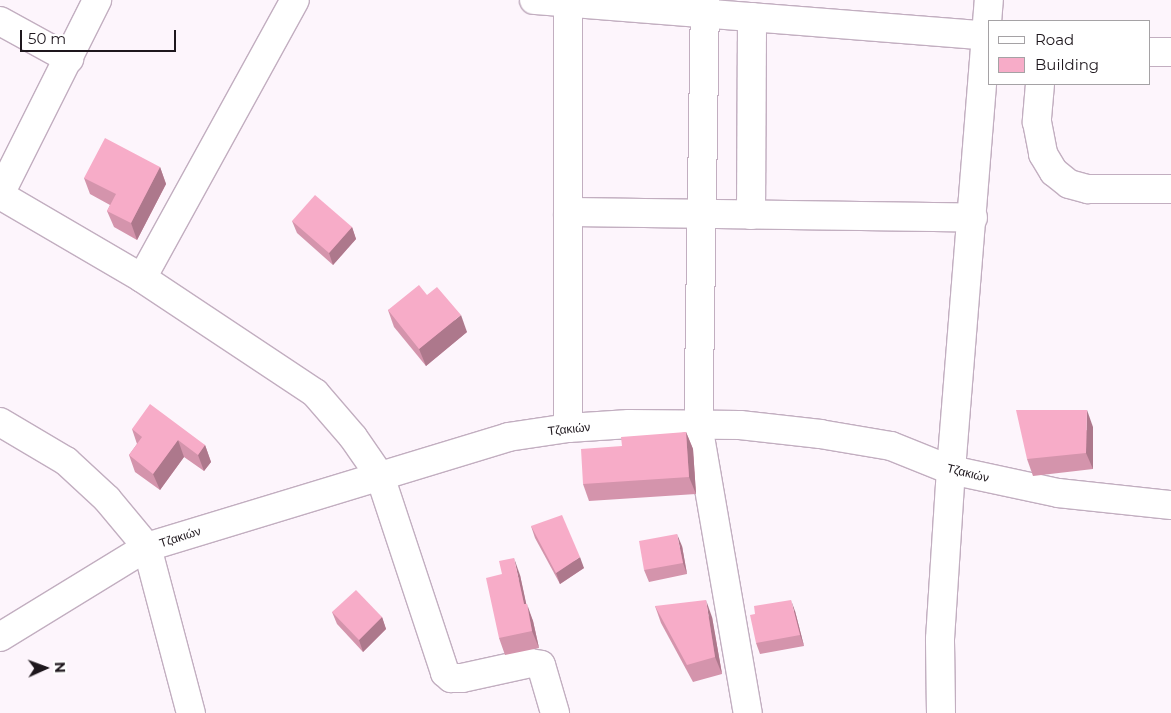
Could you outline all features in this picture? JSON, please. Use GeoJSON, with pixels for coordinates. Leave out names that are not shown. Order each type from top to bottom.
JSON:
{"type":"FeatureCollection","features":[{"type":"Feature","properties":{"kind":"street"},"geometry":{"type":"LineString","coordinates":[[97,0],[0,194],[142,278],[315,393],[353,437],[380,476],[445,673],[451,678],[462,678],[530,663],[541,665],[555,713]]}},
{"type":"Feature","properties":{"kind":"street"},"geometry":{"type":"LineString","coordinates":[[142,278],[295,0]]}},
{"type":"Feature","properties":{"kind":"street"},"geometry":{"type":"LineString","coordinates":[[534,0],[704,6],[752,16],[987,36]]}},
{"type":"Feature","properties":{"kind":"street"},"geometry":{"type":"LineString","coordinates":[[941,713],[940,639],[951,470],[973,218],[989,0]]}},
{"type":"Feature","properties":{"kind":"street"},"geometry":{"type":"LineString","coordinates":[[568,2],[568,428]]}},
{"type":"Feature","properties":{"kind":"street"},"geometry":{"type":"LineString","coordinates":[[704,6],[698,425],[748,713]]}},
{"type":"Feature","properties":{"kind":"street"},"geometry":{"type":"LineString","coordinates":[[751,214],[752,16]]}},
{"type":"Feature","properties":{"kind":"street"},"geometry":{"type":"LineString","coordinates":[[0,21],[69,59]]}},
{"type":"Feature","properties":{"kind":"street"},"geometry":{"type":"LineString","coordinates":[[1151,52],[1171,52]]}},
{"type":"Feature","properties":{"kind":"street"},"geometry":{"type":"LineString","coordinates":[[1040,85],[1037,122],[1043,154],[1054,172],[1069,184],[1088,189],[1171,189]]}},
{"type":"Feature","properties":{"kind":"street"},"geometry":{"type":"LineString","coordinates":[[568,212],[973,218]]}},
{"type":"Feature","properties":{"kind":"street"},"geometry":{"type":"LineString","coordinates":[[0,422],[66,461],[107,498],[147,547],[191,713]]}},
{"type":"Feature","properties":{"kind":"street","name":"Τζακιών"},"geometry":{"type":"LineString","coordinates":[[0,637],[147,547],[508,437],[568,428],[629,424],[740,425],[890,446],[951,470],[1058,493],[1171,505]]}},
{"type":"Feature","properties":{"kind":"building"},"geometry":{"type":"Polygon","coordinates":[[[105,138],[160,167],[131,223],[107,211],[116,194],[84,178],[105,138]]]}},
{"type":"Feature","properties":{"kind":"building"},"geometry":{"type":"Polygon","coordinates":[[[315,195],[352,227],[329,253],[292,221],[315,195]]]}},
{"type":"Feature","properties":{"kind":"building"},"geometry":{"type":"Polygon","coordinates":[[[419,285],[427,295],[437,287],[461,315],[419,349],[388,310],[419,285]]]}},
{"type":"Feature","properties":{"kind":"building"},"geometry":{"type":"Polygon","coordinates":[[[150,404],[205,445],[198,455],[178,440],[153,474],[129,455],[142,437],[132,429],[150,404]]]}},
{"type":"Feature","properties":{"kind":"building"},"geometry":{"type":"Polygon","coordinates":[[[1016,410],[1087,410],[1086,453],[1027,459],[1016,410]]]}},
{"type":"Feature","properties":{"kind":"building"},"geometry":{"type":"Polygon","coordinates":[[[686,432],[689,477],[583,484],[581,449],[622,446],[621,437],[686,432]]]}},
{"type":"Feature","properties":{"kind":"building"},"geometry":{"type":"Polygon","coordinates":[[[562,515],[580,557],[556,573],[531,526],[562,515]]]}},
{"type":"Feature","properties":{"kind":"building"},"geometry":{"type":"Polygon","coordinates":[[[677,534],[683,563],[644,570],[639,541],[677,534]]]}},
{"type":"Feature","properties":{"kind":"building"},"geometry":{"type":"Polygon","coordinates":[[[514,558],[524,604],[527,604],[532,631],[499,638],[486,578],[502,574],[499,561],[514,558]]]}},
{"type":"Feature","properties":{"kind":"building"},"geometry":{"type":"Polygon","coordinates":[[[356,590],[382,617],[359,640],[332,612],[356,590]]]}},
{"type":"Feature","properties":{"kind":"building"},"geometry":{"type":"Polygon","coordinates":[[[706,600],[715,657],[687,665],[655,606],[706,600]]]}},
{"type":"Feature","properties":{"kind":"building"},"geometry":{"type":"Polygon","coordinates":[[[791,600],[800,635],[756,643],[750,615],[755,614],[754,606],[791,600]]]}}]}
